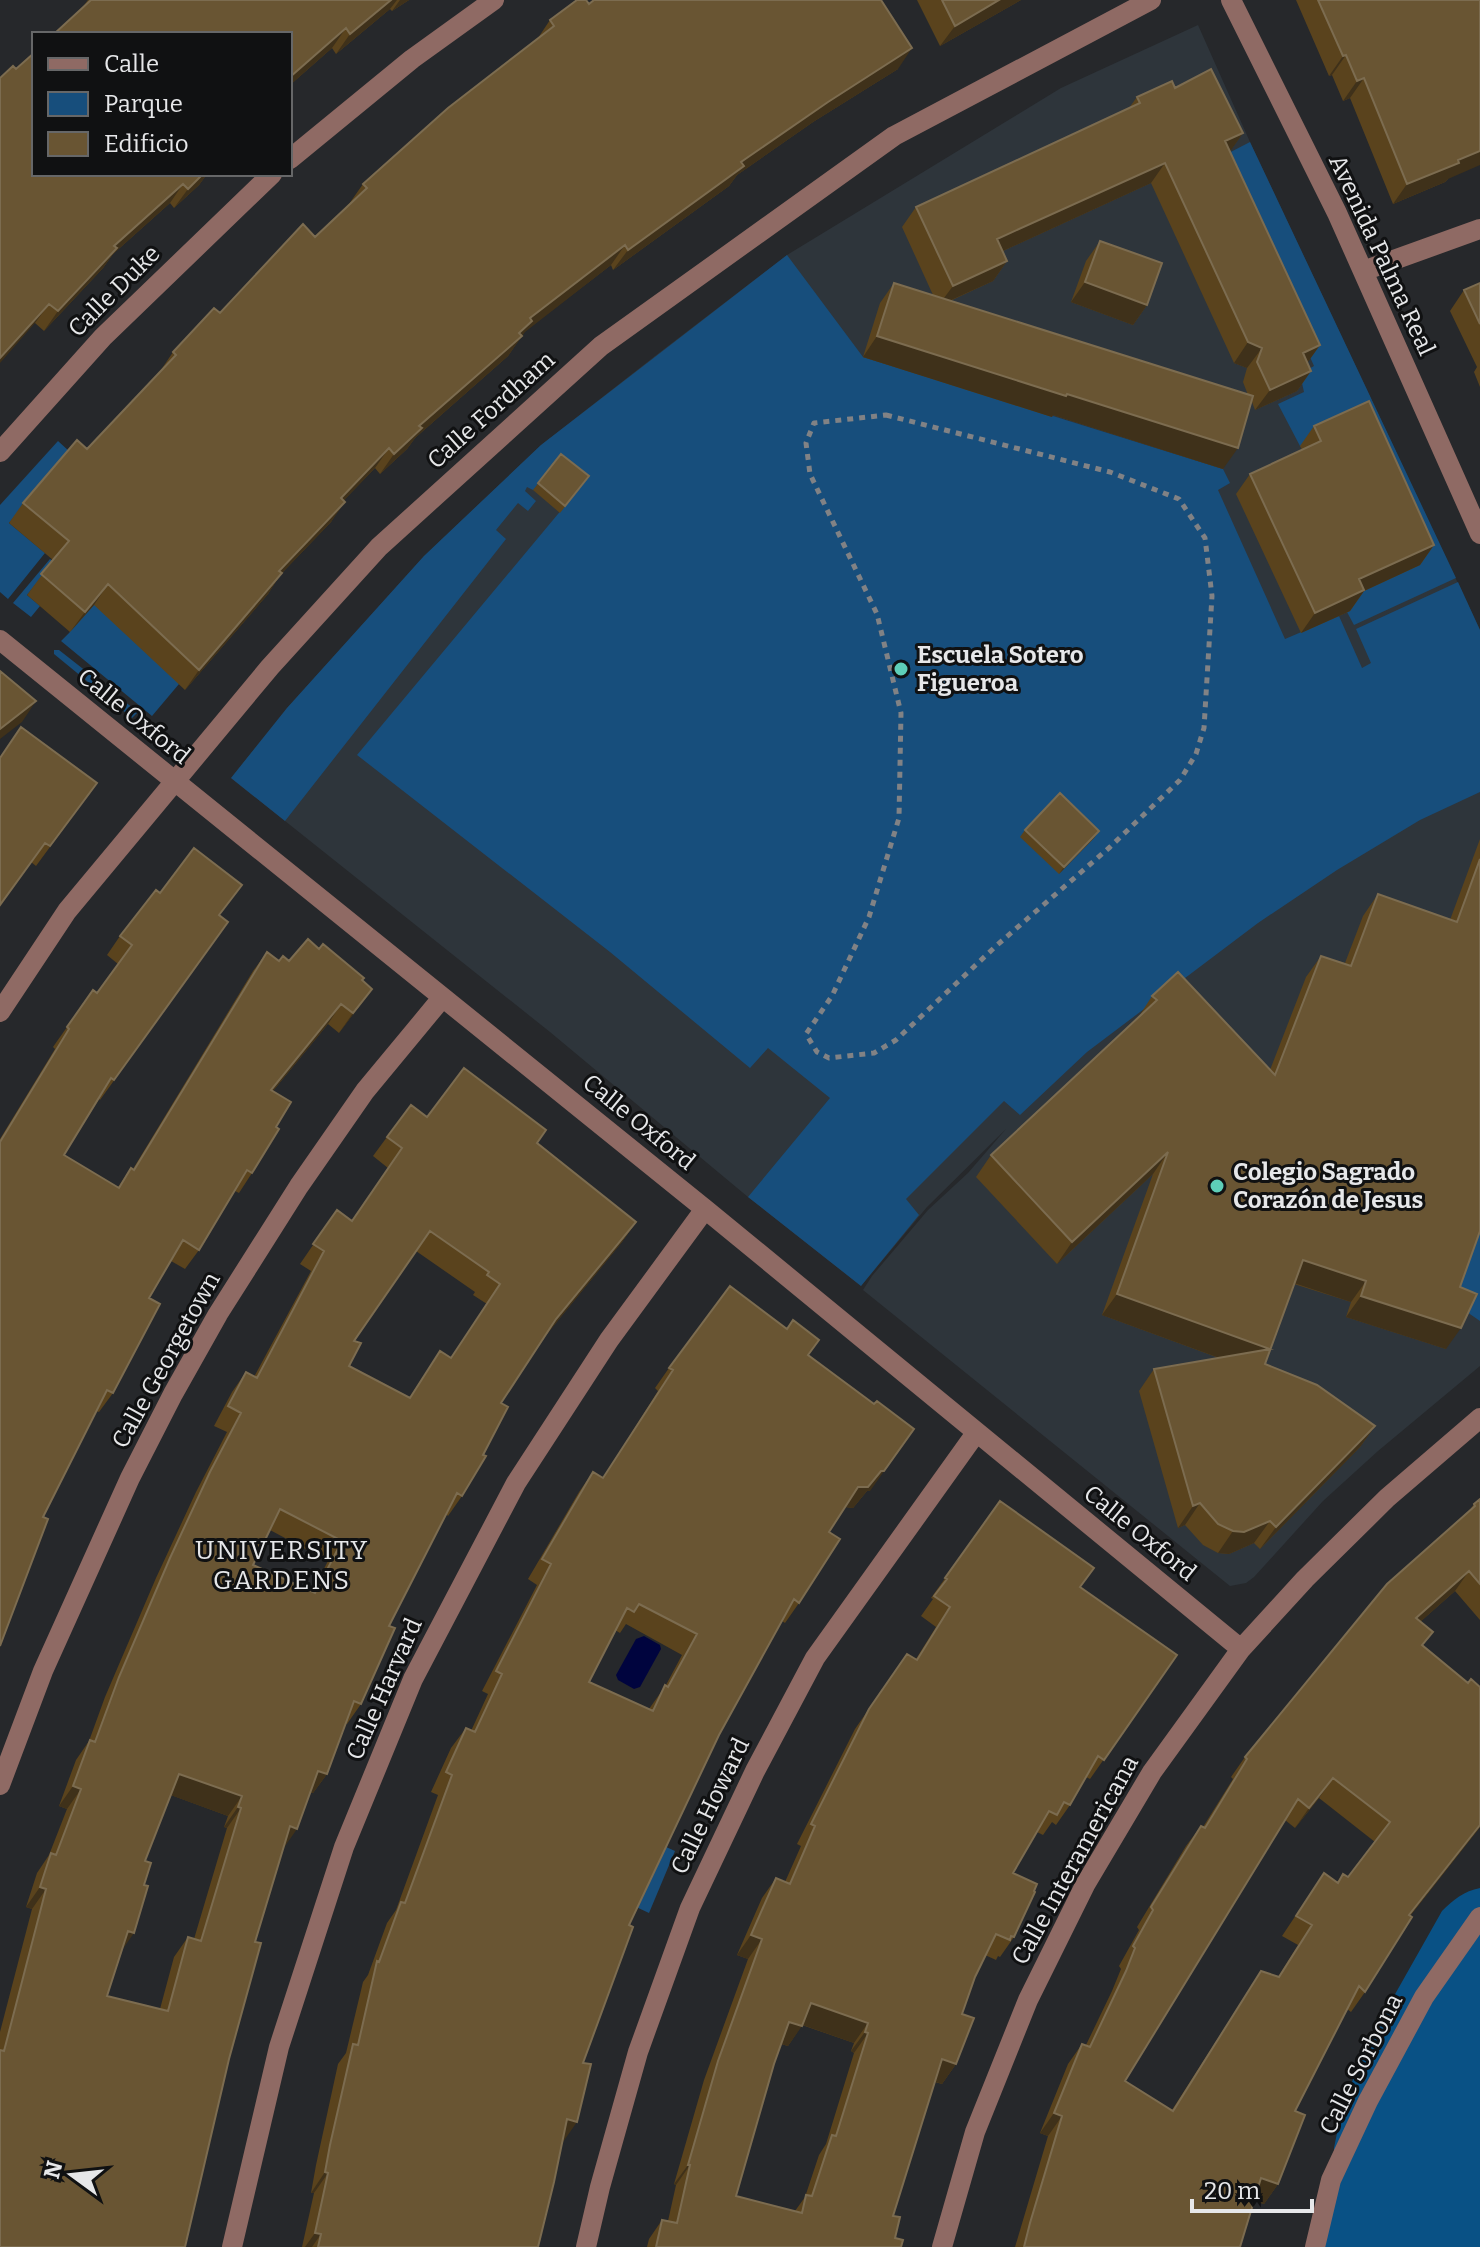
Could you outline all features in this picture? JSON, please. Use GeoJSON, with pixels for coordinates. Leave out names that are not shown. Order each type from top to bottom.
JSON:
{"type":"FeatureCollection","features":[{"type":"Feature","properties":{"kind":"street"},"geometry":{"type":"LineString","coordinates":[[292,157],[412,59],[494,0]]}},
{"type":"Feature","properties":{"kind":"street","name":"Calle Fordham"},"geometry":{"type":"LineString","coordinates":[[0,1012],[67,911],[270,667],[379,547],[601,346],[894,136],[1151,0]]}},
{"type":"Feature","properties":{"kind":"street","name":"Avenida Palma Real"},"geometry":{"type":"LineString","coordinates":[[1231,0],[1337,213],[1480,534]]}},
{"type":"Feature","properties":{"kind":"street","name":"Calle Duke"},"geometry":{"type":"LineString","coordinates":[[0,452],[103,337],[270,176]]}},
{"type":"Feature","properties":{"kind":"street"},"geometry":{"type":"LineString","coordinates":[[1363,271],[1480,229]]}},
{"type":"Feature","properties":{"kind":"street","name":"Calle Oxford"},"geometry":{"type":"LineString","coordinates":[[0,640],[705,1209],[1241,1649]]}},
{"type":"Feature","properties":{"kind":"street","name":"Calle Georgetown"},"geometry":{"type":"LineString","coordinates":[[0,1785],[43,1671],[130,1478],[173,1394],[218,1314],[299,1186],[365,1091],[442,998]]}},
{"type":"Feature","properties":{"kind":"street","name":"Calle Harvard"},"geometry":{"type":"LineString","coordinates":[[232,2247],[279,2047],[344,1847],[413,1679],[516,1483],[609,1340],[705,1209]]}},
{"type":"Feature","properties":{"kind":"street","name":"Calle Interamericana"},"geometry":{"type":"LineString","coordinates":[[942,2247],[975,2132],[1028,2000],[1072,1910],[1152,1772],[1241,1649],[1305,1579],[1387,1498],[1480,1418]]}},
{"type":"Feature","properties":{"kind":"street","name":"Calle Howard"},"geometry":{"type":"LineString","coordinates":[[586,2247],[638,2052],[690,1908],[742,1798],[815,1658],[976,1433]]}},
{"type":"Feature","properties":{"kind":"street","name":"Calle Sorbona"},"geometry":{"type":"LineString","coordinates":[[1315,2247],[1331,2180],[1368,2101],[1424,1997],[1480,1917]]}},
{"type":"Feature","properties":{"kind":"path"},"geometry":{"type":"LineString","coordinates":[[886,415],[1110,472],[1179,499],[1205,538],[1212,596],[1204,728],[1196,754],[1180,780],[896,1040],[874,1053],[829,1058],[817,1052],[806,1034],[832,996],[869,917],[899,818],[901,713],[877,614],[810,474],[806,443],[814,423],[886,415]]}},
{"type":"Feature","properties":{"kind":"shaded area","name":"Escuela Sotero Figueroa"},"geometry":{"type":"Polygon","coordinates":[[[1198,25],[1480,630],[1480,1366],[1323,1501],[1254,1577],[1246,1583],[1230,1586],[863,1290],[928,1210],[968,1173],[1006,1129],[927,1207],[861,1286],[748,1197],[550,1032],[231,778],[287,708],[424,556],[541,445],[655,356],[787,255],[1061,88],[1198,25]]]}},
{"type":"Feature","properties":{"kind":"shaded area"},"geometry":{"type":"Polygon","coordinates":[[[644,1636],[660,1645],[661,1649],[640,1687],[634,1689],[618,1680],[616,1675],[636,1639],[644,1636]]]}},
{"type":"Feature","properties":{"kind":"shaded area"},"geometry":{"type":"Polygon","coordinates":[[[1480,1888],[1480,2247],[1309,2247],[1334,2205],[1334,2148],[1343,2103],[1372,2035],[1442,1911],[1459,1896],[1480,1888]]]}},
{"type":"Feature","properties":{"kind":"green space"},"geometry":{"type":"Polygon","coordinates":[[[1250,142],[1456,578],[1354,625],[1347,612],[1348,596],[1419,565],[1300,446],[1278,404],[1304,392],[1300,374],[1314,366],[1221,157],[1250,142]]]}},
{"type":"Feature","properties":{"kind":"green space","name":"Escuela Sotero Figueroa"},"geometry":{"type":"Polygon","coordinates":[[[787,255],[863,357],[1223,469],[1230,483],[1218,490],[1285,639],[1339,616],[1362,668],[1371,663],[1356,629],[1458,582],[1480,630],[1480,792],[1420,820],[1258,923],[1087,1052],[1020,1115],[1004,1101],[906,1199],[919,1215],[861,1286],[748,1197],[830,1098],[768,1048],[750,1068],[610,952],[357,755],[583,484],[533,490],[527,487],[525,491],[536,501],[528,511],[518,503],[496,530],[506,539],[285,821],[231,778],[287,708],[424,556],[541,445],[787,255]]]}},
{"type":"Feature","properties":{"kind":"green space"},"geometry":{"type":"Polygon","coordinates":[[[58,441],[70,452],[9,523],[45,553],[8,599],[0,592],[0,505],[58,441]]]}},
{"type":"Feature","properties":{"kind":"green space"},"geometry":{"type":"Polygon","coordinates":[[[79,447],[179,684],[152,716],[61,641],[70,632],[79,447]]]}},
{"type":"Feature","properties":{"kind":"green space"},"geometry":{"type":"Polygon","coordinates":[[[50,559],[54,562],[27,595],[40,606],[31,617],[13,603],[50,559]]]}},
{"type":"Feature","properties":{"kind":"green space"},"geometry":{"type":"Polygon","coordinates":[[[54,650],[59,650],[138,712],[132,718],[54,654],[54,650]]]}},
{"type":"Feature","properties":{"kind":"green space"},"geometry":{"type":"Polygon","coordinates":[[[1480,1210],[1480,1321],[1448,1299],[1480,1210]]]}},
{"type":"Feature","properties":{"kind":"green space"},"geometry":{"type":"Polygon","coordinates":[[[655,1842],[675,1851],[649,1913],[634,1906],[655,1842]]]}},
{"type":"Feature","properties":{"kind":"building"},"geometry":{"type":"Polygon","coordinates":[[[91,0],[391,0],[350,34],[346,28],[292,75],[292,32],[56,32],[91,0]]]}},
{"type":"Feature","properties":{"kind":"building"},"geometry":{"type":"Polygon","coordinates":[[[577,0],[586,0],[589,4],[594,0],[881,0],[912,48],[741,162],[744,166],[628,250],[625,245],[530,318],[532,321],[519,333],[522,336],[419,426],[422,428],[394,454],[389,448],[341,498],[345,502],[279,571],[282,573],[199,670],[108,584],[85,612],[41,574],[69,541],[23,503],[77,440],[87,449],[176,355],[173,352],[214,308],[220,313],[303,224],[315,237],[367,188],[363,184],[448,108],[554,26],[550,20],[577,0]]]}},
{"type":"Feature","properties":{"kind":"building"},"geometry":{"type":"Polygon","coordinates":[[[942,0],[999,0],[955,26],[942,0]]]}},
{"type":"Feature","properties":{"kind":"building"},"geometry":{"type":"Polygon","coordinates":[[[1318,0],[1480,0],[1480,151],[1407,184],[1364,78],[1357,81],[1318,0]]]}},
{"type":"Feature","properties":{"kind":"building"},"geometry":{"type":"Polygon","coordinates":[[[32,55],[32,176],[201,176],[188,189],[183,184],[114,246],[117,248],[58,311],[49,304],[0,358],[0,78],[13,66],[16,69],[32,55]]]}},
{"type":"Feature","properties":{"kind":"building"},"geometry":{"type":"Polygon","coordinates":[[[1211,69],[1243,133],[1225,141],[1320,345],[1303,353],[1311,371],[1270,390],[1257,362],[1262,348],[1248,342],[1165,163],[997,239],[1007,261],[953,286],[916,207],[1140,103],[1137,97],[1172,81],[1175,88],[1211,69]]]}},
{"type":"Feature","properties":{"kind":"building"},"geometry":{"type":"Polygon","coordinates":[[[1100,241],[1162,263],[1147,305],[1085,282],[1100,241]]]}},
{"type":"Feature","properties":{"kind":"building"},"geometry":{"type":"Polygon","coordinates":[[[894,283],[1253,396],[1238,448],[877,336],[894,283]]]}},
{"type":"Feature","properties":{"kind":"building"},"geometry":{"type":"Polygon","coordinates":[[[1480,283],[1480,324],[1464,290],[1480,283]]]}},
{"type":"Feature","properties":{"kind":"building"},"geometry":{"type":"Polygon","coordinates":[[[1369,401],[1434,545],[1359,579],[1364,590],[1315,613],[1250,474],[1321,441],[1314,426],[1369,401]]]}},
{"type":"Feature","properties":{"kind":"building"},"geometry":{"type":"Polygon","coordinates":[[[561,454],[589,476],[565,506],[538,483],[561,454]]]}},
{"type":"Feature","properties":{"kind":"building"},"geometry":{"type":"Polygon","coordinates":[[[0,671],[36,701],[0,729],[0,671]]]}},
{"type":"Feature","properties":{"kind":"building"},"geometry":{"type":"Polygon","coordinates":[[[21,727],[97,783],[50,846],[45,843],[0,905],[0,758],[21,727]]]}},
{"type":"Feature","properties":{"kind":"building"},"geometry":{"type":"Polygon","coordinates":[[[1060,793],[1099,831],[1064,867],[1025,830],[1060,793]]]}},
{"type":"Feature","properties":{"kind":"building"},"geometry":{"type":"Polygon","coordinates":[[[194,848],[242,885],[219,915],[228,922],[114,1080],[111,1078],[64,1155],[119,1188],[131,1168],[134,1170],[267,952],[279,961],[283,956],[289,961],[308,939],[319,949],[323,944],[364,978],[362,980],[372,989],[353,1013],[341,1004],[271,1090],[291,1102],[276,1127],[279,1129],[252,1173],[247,1170],[199,1250],[183,1240],[149,1298],[160,1304],[113,1393],[107,1390],[43,1517],[48,1519],[0,1646],[0,1142],[69,1029],[67,1027],[93,990],[97,993],[132,945],[120,936],[156,890],[160,893],[194,848]]]}},
{"type":"Feature","properties":{"kind":"building"},"geometry":{"type":"Polygon","coordinates":[[[1480,859],[1480,1231],[1460,1287],[1477,1294],[1461,1328],[1361,1296],[1366,1281],[1303,1260],[1265,1364],[1317,1385],[1375,1426],[1276,1527],[1270,1521],[1244,1532],[1233,1531],[1218,1524],[1200,1503],[1193,1506],[1154,1369],[1270,1349],[1117,1294],[1168,1152],[1072,1242],[991,1155],[1157,1000],[1152,996],[1178,972],[1275,1075],[1321,956],[1351,966],[1378,894],[1457,922],[1480,859]]]}},
{"type":"Feature","properties":{"kind":"building"},"geometry":{"type":"Polygon","coordinates":[[[464,1068],[546,1130],[537,1143],[636,1222],[556,1319],[501,1403],[508,1407],[483,1455],[486,1456],[462,1496],[457,1493],[389,1626],[395,1628],[361,1704],[354,1701],[327,1774],[318,1771],[297,1829],[290,1826],[255,1942],[261,1943],[229,2059],[185,2247],[0,2247],[0,2050],[4,2051],[46,1889],[40,1887],[51,1853],[56,1855],[81,1789],[73,1786],[90,1740],[95,1742],[170,1558],[241,1413],[228,1406],[246,1372],[257,1378],[324,1251],[313,1244],[337,1210],[352,1221],[402,1148],[387,1137],[411,1105],[427,1117],[464,1068]],[[430,1231],[354,1341],[361,1343],[349,1366],[410,1398],[440,1351],[451,1358],[500,1284],[487,1275],[489,1272],[430,1231]],[[280,1509],[253,1565],[315,1593],[342,1541],[280,1509]],[[179,1774],[145,1861],[151,1863],[144,1885],[148,1886],[134,1933],[128,1931],[107,1996],[168,2011],[188,1937],[201,1941],[242,1796],[179,1774]]]}},
{"type":"Feature","properties":{"kind":"building"},"geometry":{"type":"Polygon","coordinates":[[[730,1286],[787,1329],[793,1320],[819,1340],[808,1355],[914,1429],[884,1471],[868,1487],[858,1487],[829,1532],[840,1539],[799,1603],[794,1599],[719,1735],[629,1925],[633,1927],[583,2063],[591,2064],[577,2122],[567,2119],[538,2247],[318,2247],[321,2234],[315,2233],[328,2173],[325,2172],[353,2044],[358,2045],[377,1961],[401,1902],[405,1903],[452,1775],[446,1772],[466,1728],[475,1732],[502,1674],[496,1671],[551,1564],[542,1559],[593,1472],[603,1478],[673,1370],[669,1368],[730,1286]],[[639,1604],[634,1612],[627,1608],[589,1682],[653,1711],[665,1685],[668,1687],[697,1634],[639,1604]]]}},
{"type":"Feature","properties":{"kind":"building"},"geometry":{"type":"Polygon","coordinates":[[[1480,1499],[1480,1584],[1469,1571],[1416,1618],[1433,1632],[1422,1645],[1468,1683],[1471,1679],[1480,1687],[1480,1825],[1409,1915],[1412,1917],[1365,1992],[1359,1986],[1295,2111],[1305,2115],[1278,2184],[1261,2178],[1240,2247],[1024,2247],[1062,2116],[1054,2113],[1082,2044],[1090,2047],[1126,1971],[1135,1948],[1133,1946],[1153,1910],[1151,1907],[1201,1826],[1205,1828],[1247,1759],[1245,1757],[1387,1584],[1480,1499]],[[1333,1778],[1309,1808],[1298,1799],[1125,2081],[1173,2111],[1261,1971],[1279,1977],[1312,1925],[1296,1916],[1324,1873],[1338,1883],[1343,1874],[1348,1877],[1390,1822],[1333,1778]]]}},
{"type":"Feature","properties":{"kind":"building"},"geometry":{"type":"Polygon","coordinates":[[[1000,1501],[1094,1568],[1080,1587],[1177,1655],[1104,1760],[1098,1756],[1070,1805],[1064,1802],[1057,1815],[1049,1811],[1013,1873],[1037,1884],[1035,1892],[1014,1937],[1011,1936],[1010,1940],[996,1934],[975,1977],[962,2014],[974,2018],[956,2064],[942,2059],[893,2216],[900,2217],[895,2238],[903,2240],[901,2247],[656,2247],[662,2220],[677,2223],[688,2165],[718,2061],[762,1939],[751,1935],[776,1878],[790,1884],[815,1826],[811,1824],[869,1709],[907,1654],[917,1660],[950,1607],[934,1596],[1000,1501]],[[811,2003],[802,2026],[789,2022],[736,2196],[802,2213],[806,2195],[812,2196],[832,2135],[836,2136],[868,2033],[865,2032],[868,2023],[811,2003]]]}},
{"type":"Feature","properties":{"kind":"place","name":"Escuela Sotero Figueroa"},"geometry":{"type":"Point","coordinates":[901,669]}},
{"type":"Feature","properties":{"kind":"place","name":"Colegio Sagrado Corazón de Jesus"},"geometry":{"type":"Point","coordinates":[1217,1186]}},
{"type":"Feature","properties":{"kind":"district","name":"UNIVERSITY GARDENS"},"geometry":{"type":"Point","coordinates":[282,1565]}}]}
